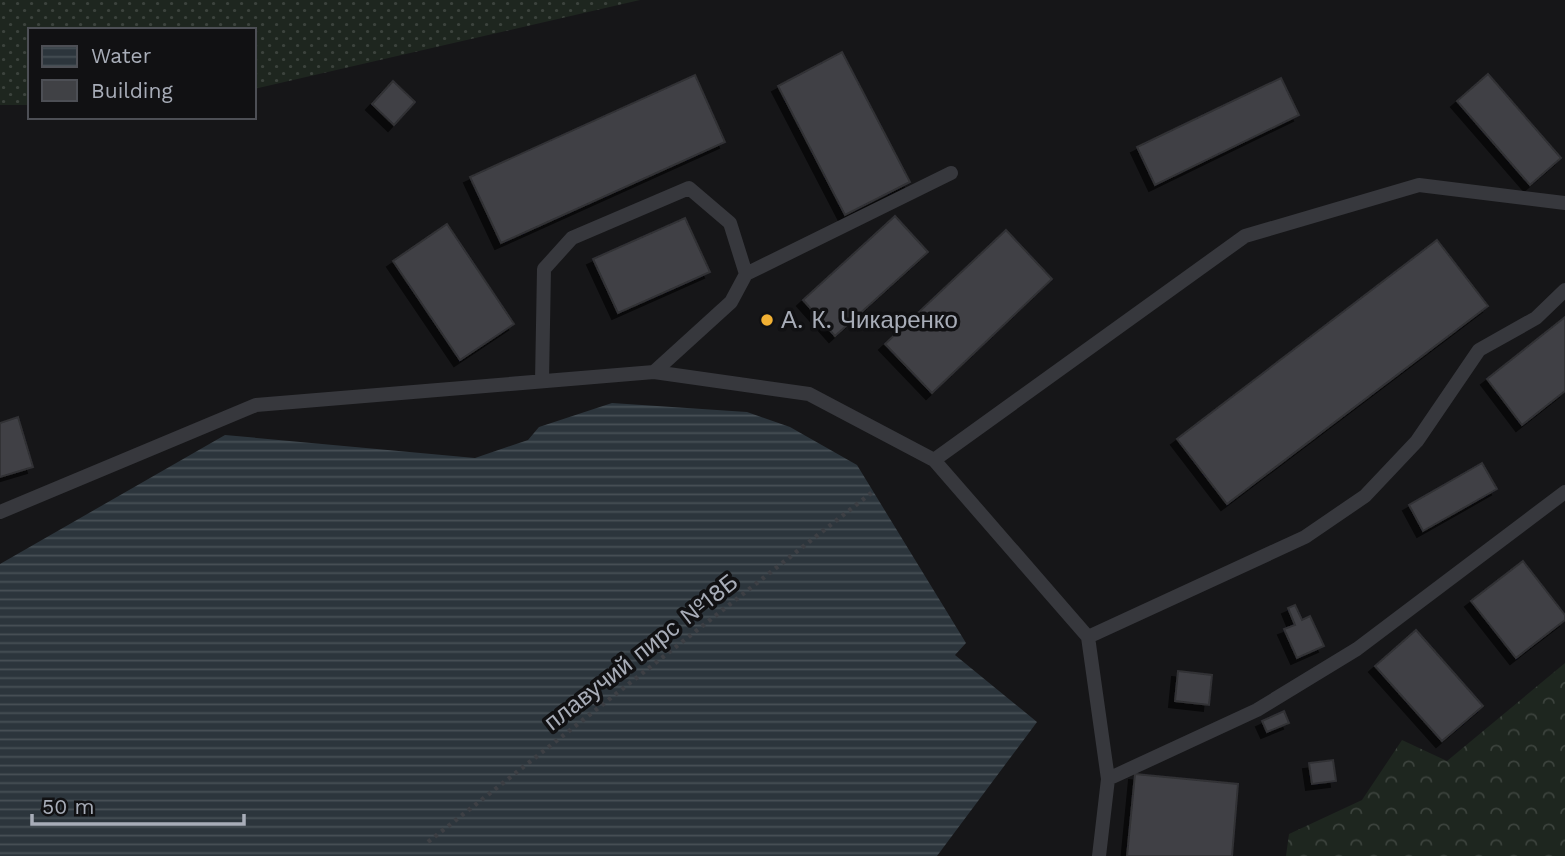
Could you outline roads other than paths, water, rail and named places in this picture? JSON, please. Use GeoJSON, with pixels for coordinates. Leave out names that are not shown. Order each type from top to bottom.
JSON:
{"type":"FeatureCollection","features":[{"type":"Feature","properties":{"kind":"lane"},"geometry":{"type":"LineString","coordinates":[[654,372],[731,302],[746,274],[951,173]]}},
{"type":"Feature","properties":{"kind":"lane"},"geometry":{"type":"LineString","coordinates":[[933,460],[1245,236],[1419,185],[1565,203]]}},
{"type":"Feature","properties":{"kind":"lane"},"geometry":{"type":"LineString","coordinates":[[542,382],[544,269],[572,239],[689,188],[730,223],[746,274]]}},
{"type":"Feature","properties":{"kind":"lane"},"geometry":{"type":"LineString","coordinates":[[1088,637],[1306,537],[1365,496],[1417,441],[1479,350],[1536,318],[1565,290]]}},
{"type":"Feature","properties":{"kind":"lane"},"geometry":{"type":"LineString","coordinates":[[0,512],[256,405],[654,372],[809,394],[933,460],[1088,637],[1108,779],[1098,856]]}},
{"type":"Feature","properties":{"kind":"lane"},"geometry":{"type":"LineString","coordinates":[[1108,779],[1257,710],[1357,649],[1565,492]]}},
{"type":"Feature","properties":{"kind":"water"},"geometry":{"type":"Polygon","coordinates":[[[612,403],[747,412],[790,427],[857,465],[966,643],[955,655],[1037,722],[937,856],[0,856],[0,564],[225,435],[475,458],[528,440],[539,427],[612,403]]]}},
{"type":"Feature","properties":{"kind":"place","name":"А. К. Чикаренко"},"geometry":{"type":"Point","coordinates":[767,320]}}]}
